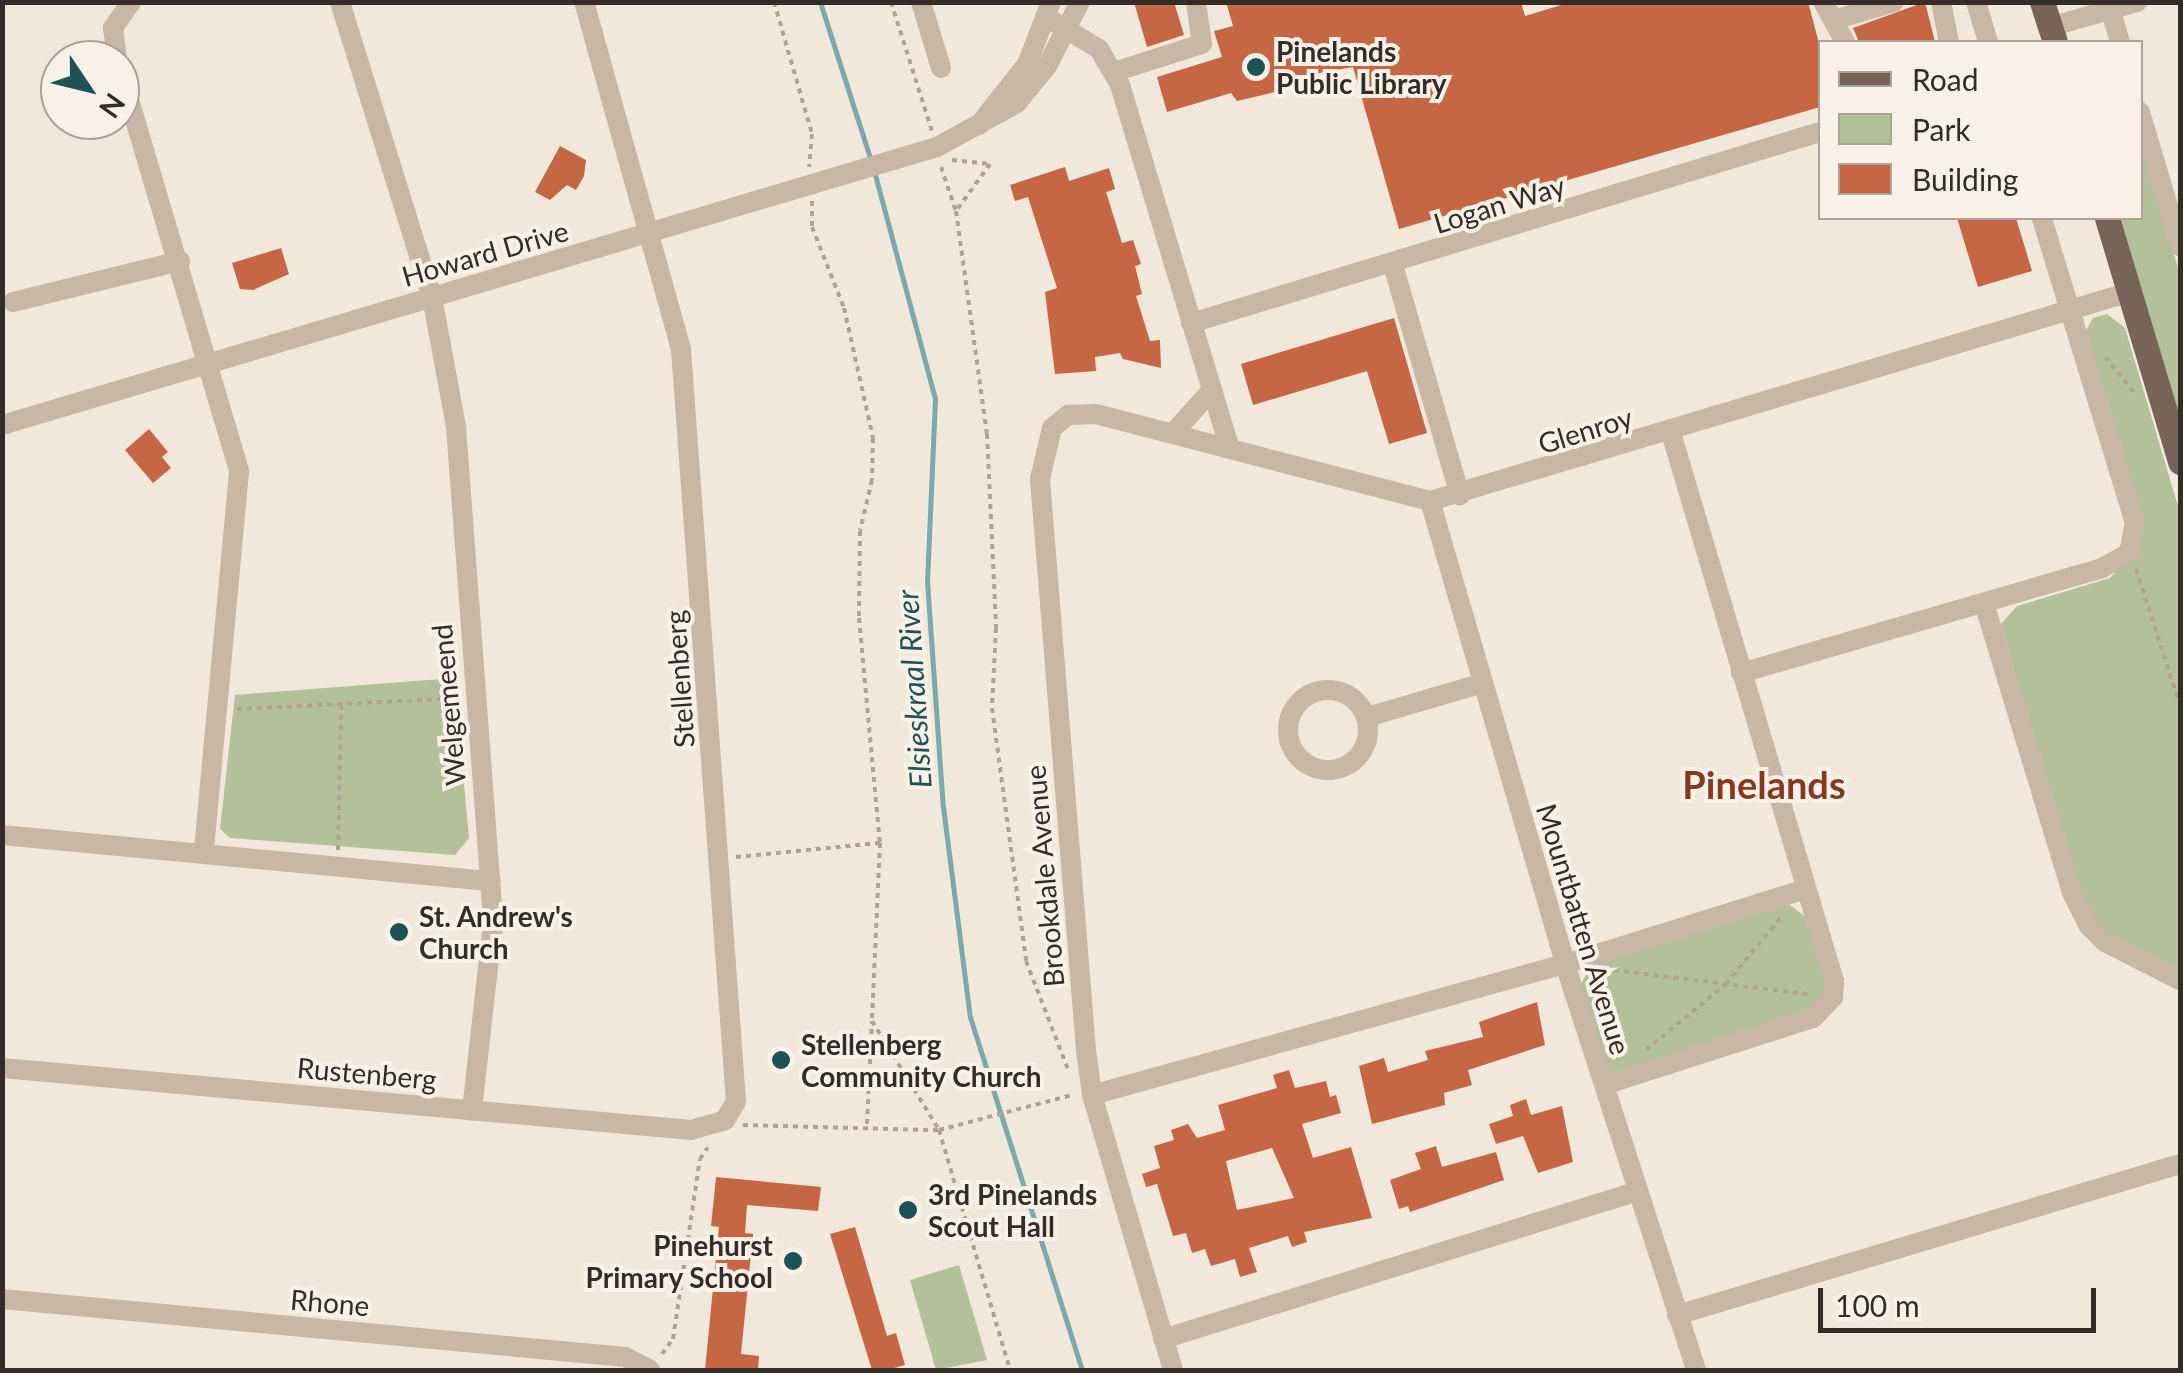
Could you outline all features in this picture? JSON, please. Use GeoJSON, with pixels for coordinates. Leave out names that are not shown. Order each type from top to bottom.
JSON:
{"type":"FeatureCollection","features":[{"type":"Feature","properties":{"kind":"main road"},"geometry":{"type":"LineString","coordinates":[[2109,220],[2180,462]]}},
{"type":"Feature","properties":{"kind":"street"},"geometry":{"type":"LineString","coordinates":[[114,40],[113,28],[131,2]]}},
{"type":"Feature","properties":{"kind":"street","name":"Welgemeend"},"geometry":{"type":"LineString","coordinates":[[340,2],[432,297],[456,427],[494,923],[472,1110]]}},
{"type":"Feature","properties":{"kind":"street","name":"Stellenberg"},"geometry":{"type":"LineString","coordinates":[[584,2],[653,233],[681,349],[738,1086],[725,1120]]}},
{"type":"Feature","properties":{"kind":"street"},"geometry":{"type":"LineString","coordinates":[[921,2],[940,68]]}},
{"type":"Feature","properties":{"kind":"street","name":"Howard Drive"},"geometry":{"type":"LineString","coordinates":[[2,425],[914,153],[1018,103],[1069,28],[1080,2]]}},
{"type":"Feature","properties":{"kind":"street"},"geometry":{"type":"LineString","coordinates":[[1114,72],[1202,44],[1196,2]]}},
{"type":"Feature","properties":{"kind":"street"},"geometry":{"type":"LineString","coordinates":[[1823,2],[1837,19],[1843,40]]}},
{"type":"Feature","properties":{"kind":"street"},"geometry":{"type":"LineString","coordinates":[[1837,19],[1894,2]]}},
{"type":"Feature","properties":{"kind":"street"},"geometry":{"type":"LineString","coordinates":[[2049,24],[2137,2]]}},
{"type":"Feature","properties":{"kind":"street"},"geometry":{"type":"LineString","coordinates":[[1949,40],[1943,10],[1977,5],[1987,40]]}},
{"type":"Feature","properties":{"kind":"street"},"geometry":{"type":"LineString","coordinates":[[2109,7],[2119,40]]}},
{"type":"Feature","properties":{"kind":"street"},"geometry":{"type":"LineString","coordinates":[[1049,10],[1099,49],[1114,72],[1230,445]]}},
{"type":"Feature","properties":{"kind":"street","name":"Howard Drive"},"geometry":{"type":"LineString","coordinates":[[979,125],[1027,64],[1049,10]]}},
{"type":"Feature","properties":{"kind":"street"},"geometry":{"type":"LineString","coordinates":[[2143,122],[2180,246]]}},
{"type":"Feature","properties":{"kind":"street"},"geometry":{"type":"LineString","coordinates":[[140,133],[239,472],[204,851]]}},
{"type":"Feature","properties":{"kind":"street","name":"Logan Way"},"geometry":{"type":"LineString","coordinates":[[1191,323],[1358,277],[1818,133]]}},
{"type":"Feature","properties":{"kind":"street"},"geometry":{"type":"LineString","coordinates":[[1742,672],[2131,557],[2135,524],[2043,220]]}},
{"type":"Feature","properties":{"kind":"street"},"geometry":{"type":"LineString","coordinates":[[12,302],[180,261]]}},
{"type":"Feature","properties":{"kind":"street"},"geometry":{"type":"LineString","coordinates":[[1393,266],[1460,495]]}},
{"type":"Feature","properties":{"kind":"street","name":"Glenroy"},"geometry":{"type":"LineString","coordinates":[[1052,428],[1068,415],[1096,414],[1230,445],[1430,501],[1670,433],[2130,292]]}},
{"type":"Feature","properties":{"kind":"street"},"geometry":{"type":"LineString","coordinates":[[1174,432],[1212,390]]}},
{"type":"Feature","properties":{"kind":"street","name":"Brookdale Avenue"},"geometry":{"type":"LineString","coordinates":[[1052,428],[1040,479],[1092,1095],[1173,1370]]}},
{"type":"Feature","properties":{"kind":"street"},"geometry":{"type":"LineString","coordinates":[[1604,1085],[1814,1018],[1833,997],[1834,982],[1803,890],[1670,433]]}},
{"type":"Feature","properties":{"kind":"street","name":"Mountbatten Avenue"},"geometry":{"type":"LineString","coordinates":[[1430,501],[1480,684],[1696,1370]]}},
{"type":"Feature","properties":{"kind":"street"},"geometry":{"type":"LineString","coordinates":[[1984,603],[2080,909],[2105,942],[2180,980]]}},
{"type":"Feature","properties":{"kind":"street"},"geometry":{"type":"LineString","coordinates":[[1367,717],[1480,684]]}},
{"type":"Feature","properties":{"kind":"street"},"geometry":{"type":"LineString","coordinates":[[1344,692],[1367,717],[1365,748],[1342,768],[1312,768],[1289,742],[1290,717],[1310,694],[1344,692]]}},
{"type":"Feature","properties":{"kind":"street"},"geometry":{"type":"LineString","coordinates":[[2,836],[204,851],[491,882]]}},
{"type":"Feature","properties":{"kind":"street"},"geometry":{"type":"LineString","coordinates":[[1092,1095],[1566,964],[1803,890]]}},
{"type":"Feature","properties":{"kind":"street","name":"Rustenberg"},"geometry":{"type":"LineString","coordinates":[[2,1068],[691,1130],[725,1120]]}},
{"type":"Feature","properties":{"kind":"street"},"geometry":{"type":"LineString","coordinates":[[1677,1316],[2180,1164]]}},
{"type":"Feature","properties":{"kind":"street"},"geometry":{"type":"LineString","coordinates":[[1164,1339],[1638,1191]]}},
{"type":"Feature","properties":{"kind":"street","name":"Rhone"},"geometry":{"type":"LineString","coordinates":[[2,1299],[625,1357],[650,1370]]}},
{"type":"Feature","properties":{"kind":"path"},"geometry":{"type":"LineString","coordinates":[[774,2],[812,134],[821,181],[812,227],[844,308],[872,438],[872,480],[860,531],[860,618],[880,843],[866,1124]]}},
{"type":"Feature","properties":{"kind":"path"},"geometry":{"type":"LineString","coordinates":[[891,2],[933,134]]}},
{"type":"Feature","properties":{"kind":"path"},"geometry":{"type":"LineString","coordinates":[[650,1370],[673,1340],[700,1159],[725,1120],[758,1128],[866,1124],[939,1130],[1058,1095],[1077,1095],[1026,961],[992,708],[996,628],[987,434],[956,210],[939,159],[990,164],[956,210]]}},
{"type":"Feature","properties":{"kind":"path"},"geometry":{"type":"LineString","coordinates":[[2098,347],[2144,404]]}},
{"type":"Feature","properties":{"kind":"path"},"geometry":{"type":"LineString","coordinates":[[2131,557],[2180,705]]}},
{"type":"Feature","properties":{"kind":"path"},"geometry":{"type":"LineString","coordinates":[[218,710],[474,697]]}},
{"type":"Feature","properties":{"kind":"path"},"geometry":{"type":"LineString","coordinates":[[338,865],[341,704]]}},
{"type":"Feature","properties":{"kind":"path"},"geometry":{"type":"LineString","coordinates":[[720,858],[880,843]]}},
{"type":"Feature","properties":{"kind":"path"},"geometry":{"type":"LineString","coordinates":[[1634,1060],[1726,984],[1803,890]]}},
{"type":"Feature","properties":{"kind":"path"},"geometry":{"type":"LineString","coordinates":[[1601,968],[1833,997]]}},
{"type":"Feature","properties":{"kind":"path"},"geometry":{"type":"LineString","coordinates":[[872,1021],[939,1130],[1010,1370]]}},
{"type":"Feature","properties":{"kind":"green space"},"geometry":{"type":"Polygon","coordinates":[[[2143,148],[2180,275],[2180,434],[2117,220],[2143,220],[2143,148]]]}},
{"type":"Feature","properties":{"kind":"green space"},"geometry":{"type":"Polygon","coordinates":[[[2107,314],[2125,328],[2180,513],[2180,981],[2136,963],[2084,907],[2001,624],[2017,606],[2110,578],[2137,548],[2084,334],[2093,318],[2107,314]]]}},
{"type":"Feature","properties":{"kind":"green space"},"geometry":{"type":"Polygon","coordinates":[[[454,678],[469,838],[455,855],[230,838],[220,829],[235,695],[454,678]]]}},
{"type":"Feature","properties":{"kind":"green space"},"geometry":{"type":"Polygon","coordinates":[[[1787,903],[1806,917],[1827,990],[1811,1013],[1611,1074],[1604,1068],[1581,984],[1593,962],[1787,903]]]}},
{"type":"Feature","properties":{"kind":"green space"},"geometry":{"type":"Polygon","coordinates":[[[959,1265],[987,1360],[936,1370],[910,1280],[959,1265]]]}},
{"type":"Feature","properties":{"kind":"building"},"geometry":{"type":"Polygon","coordinates":[[[1134,2],[1174,2],[1184,35],[1147,47],[1134,2]]]}},
{"type":"Feature","properties":{"kind":"building"},"geometry":{"type":"Polygon","coordinates":[[[1226,2],[1521,2],[1525,16],[1571,2],[1808,2],[1818,40],[1818,108],[1399,229],[1353,67],[1279,80],[1282,90],[1267,94],[1237,101],[1231,93],[1167,112],[1157,77],[1222,57],[1214,31],[1233,26],[1226,2]]]}},
{"type":"Feature","properties":{"kind":"building"},"geometry":{"type":"Polygon","coordinates":[[[1925,2],[1934,40],[1858,40],[1853,28],[1925,2]]]}},
{"type":"Feature","properties":{"kind":"building"},"geometry":{"type":"Polygon","coordinates":[[[560,146],[586,160],[584,176],[576,190],[567,185],[550,200],[535,192],[560,146]]]}},
{"type":"Feature","properties":{"kind":"building"},"geometry":{"type":"Polygon","coordinates":[[[1065,167],[1069,181],[1109,168],[1115,189],[1106,192],[1122,243],[1133,240],[1141,264],[1135,266],[1142,294],[1136,296],[1150,341],[1160,340],[1161,368],[1123,359],[1120,353],[1095,357],[1096,371],[1055,374],[1045,292],[1057,288],[1028,197],[1015,201],[1010,185],[1065,167]]]}},
{"type":"Feature","properties":{"kind":"building"},"geometry":{"type":"Polygon","coordinates":[[[1958,220],[2017,220],[2032,271],[1978,287],[1958,220]]]}},
{"type":"Feature","properties":{"kind":"building"},"geometry":{"type":"Polygon","coordinates":[[[281,248],[289,274],[253,290],[240,289],[232,263],[281,248]]]}},
{"type":"Feature","properties":{"kind":"building"},"geometry":{"type":"Polygon","coordinates":[[[1394,318],[1427,433],[1389,444],[1367,371],[1253,405],[1241,364],[1394,318]]]}},
{"type":"Feature","properties":{"kind":"building"},"geometry":{"type":"Polygon","coordinates":[[[149,429],[168,452],[162,457],[171,468],[153,483],[125,450],[149,429]]]}},
{"type":"Feature","properties":{"kind":"building"},"geometry":{"type":"Polygon","coordinates":[[[1537,1002],[1545,1045],[1468,1070],[1472,1085],[1444,1093],[1445,1105],[1372,1124],[1359,1066],[1384,1058],[1388,1072],[1428,1060],[1425,1051],[1483,1037],[1479,1022],[1537,1002]]]}},
{"type":"Feature","properties":{"kind":"building"},"geometry":{"type":"Polygon","coordinates":[[[1289,1070],[1295,1088],[1326,1081],[1330,1097],[1336,1095],[1341,1113],[1302,1124],[1313,1158],[1351,1147],[1372,1218],[1304,1232],[1307,1242],[1292,1247],[1288,1236],[1249,1248],[1257,1272],[1240,1277],[1235,1259],[1211,1266],[1205,1249],[1192,1253],[1186,1233],[1173,1236],[1157,1184],[1146,1187],[1142,1174],[1160,1168],[1154,1146],[1174,1140],[1171,1130],[1188,1124],[1197,1138],[1225,1130],[1218,1105],[1277,1088],[1273,1075],[1289,1070]],[[1272,1148],[1226,1161],[1237,1210],[1294,1198],[1272,1148]]]}},
{"type":"Feature","properties":{"kind":"building"},"geometry":{"type":"Polygon","coordinates":[[[1526,1099],[1531,1115],[1562,1106],[1573,1162],[1538,1173],[1523,1136],[1496,1144],[1489,1124],[1513,1116],[1510,1105],[1526,1099]]]}},
{"type":"Feature","properties":{"kind":"building"},"geometry":{"type":"Polygon","coordinates":[[[1436,1146],[1442,1167],[1496,1152],[1504,1180],[1410,1212],[1408,1206],[1399,1209],[1390,1180],[1421,1169],[1415,1153],[1436,1146]]]}},
{"type":"Feature","properties":{"kind":"building"},"geometry":{"type":"Polygon","coordinates":[[[716,1177],[821,1187],[818,1211],[747,1205],[745,1233],[753,1234],[741,1354],[759,1356],[758,1370],[705,1370],[719,1227],[711,1226],[716,1177]]]}},
{"type":"Feature","properties":{"kind":"building"},"geometry":{"type":"Polygon","coordinates":[[[855,1227],[887,1336],[896,1333],[905,1365],[872,1370],[830,1234],[855,1227]]]}},
{"type":"Feature","properties":{"kind":"waterway","name":"Elsieskraal River"},"geometry":{"type":"LineString","coordinates":[[820,2],[871,161]]}},
{"type":"Feature","properties":{"kind":"waterway","name":"Elsieskraal River"},"geometry":{"type":"LineString","coordinates":[[874,171],[935,399],[927,581],[943,807],[970,1017],[1082,1370]]}},
{"type":"Feature","properties":{"kind":"place","name":"Pinelands Public Library"},"geometry":{"type":"Point","coordinates":[1256,67]}},
{"type":"Feature","properties":{"kind":"place","name":"St. Andrew's Church"},"geometry":{"type":"Point","coordinates":[399,932]}},
{"type":"Feature","properties":{"kind":"place","name":"Stellenberg Community Church"},"geometry":{"type":"Point","coordinates":[781,1060]}},
{"type":"Feature","properties":{"kind":"place","name":"3rd Pinelands Scout Hall"},"geometry":{"type":"Point","coordinates":[908,1210]}},
{"type":"Feature","properties":{"kind":"place","name":"Pinehurst Primary School"},"geometry":{"type":"Point","coordinates":[793,1261]}},
{"type":"Feature","properties":{"kind":"district","name":"Pinelands"},"geometry":{"type":"Point","coordinates":[1764,785]}}]}
